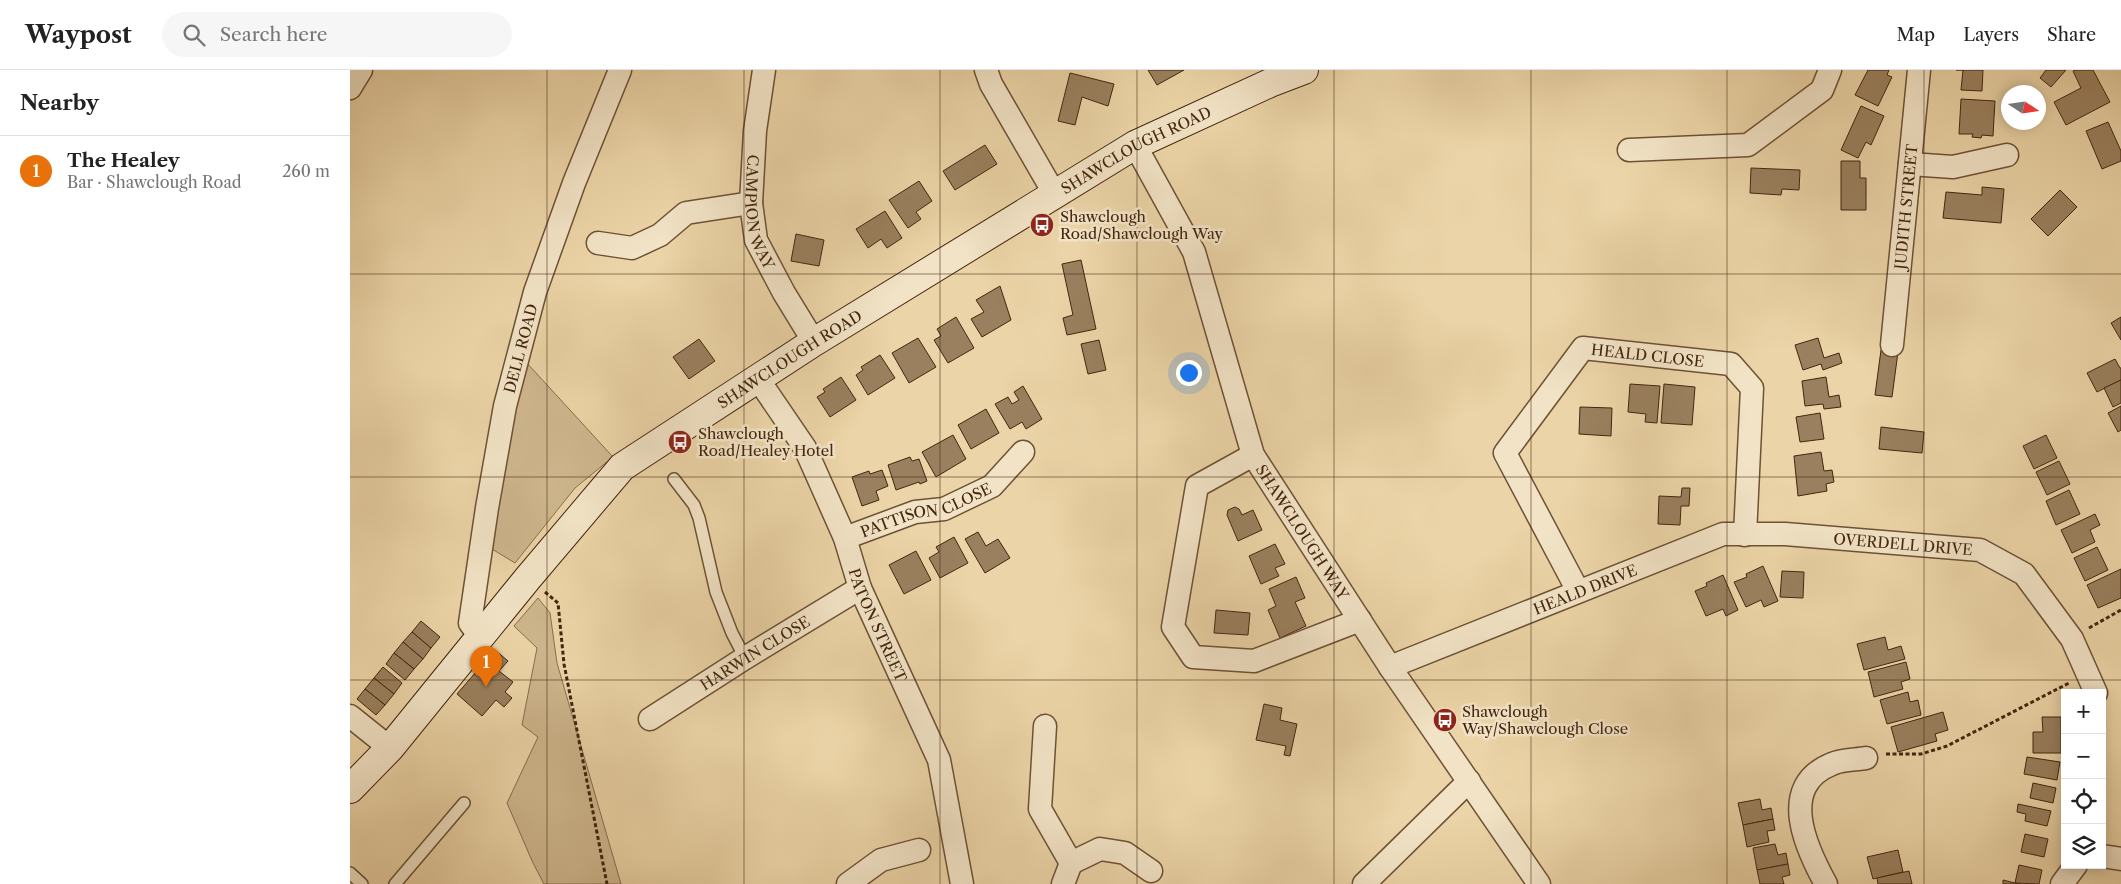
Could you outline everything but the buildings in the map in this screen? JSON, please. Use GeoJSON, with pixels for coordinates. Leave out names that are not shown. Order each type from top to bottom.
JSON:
{"type":"FeatureCollection","features":[{"type":"Feature","properties":{"kind":"main road","name":"SHAWCLOUGH ROAD"},"geometry":{"type":"LineString","coordinates":[[350,789],[390,748],[528,578],[622,467],[814,342],[1135,145],[1266,77],[1304,70]]}},
{"type":"Feature","properties":{"kind":"street"},"geometry":{"type":"LineString","coordinates":[[350,88],[361,70]]}},
{"type":"Feature","properties":{"kind":"street","name":"DELL ROAD"},"geometry":{"type":"LineString","coordinates":[[481,638],[470,623],[487,508],[505,406],[538,284],[574,183],[620,70]]}},
{"type":"Feature","properties":{"kind":"street","name":"CAMPION WAY"},"geometry":{"type":"LineString","coordinates":[[764,70],[755,131],[751,204],[756,240],[784,293],[814,342]]}},
{"type":"Feature","properties":{"kind":"street"},"geometry":{"type":"LineString","coordinates":[[986,70],[991,84],[1054,193]]}},
{"type":"Feature","properties":{"kind":"street"},"geometry":{"type":"LineString","coordinates":[[1629,150],[1748,145],[1822,90],[1830,70]]}},
{"type":"Feature","properties":{"kind":"street","name":"JUDITH STREET"},"geometry":{"type":"LineString","coordinates":[[1892,345],[1919,70]]}},
{"type":"Feature","properties":{"kind":"street","name":"SHAWCLOUGH WAY"},"geometry":{"type":"LineString","coordinates":[[1135,145],[1194,252],[1253,455],[1390,667],[1539,884]]}},
{"type":"Feature","properties":{"kind":"street"},"geometry":{"type":"LineString","coordinates":[[1910,164],[1953,167],[2007,155]]}},
{"type":"Feature","properties":{"kind":"street"},"geometry":{"type":"LineString","coordinates":[[598,243],[632,248],[660,235],[686,212],[751,204]]}},
{"type":"Feature","properties":{"kind":"street","name":"HEALD CLOSE"},"geometry":{"type":"LineString","coordinates":[[1578,592],[1505,453],[1583,348],[1731,364],[1752,388],[1745,535]]}},
{"type":"Feature","properties":{"kind":"street","name":"PATON STREET"},"geometry":{"type":"LineString","coordinates":[[758,379],[804,448],[844,538],[860,588],[939,760],[962,884]]}},
{"type":"Feature","properties":{"kind":"street","name":"PATTISON CLOSE"},"geometry":{"type":"LineString","coordinates":[[844,538],[915,512],[944,509],[992,486],[1023,452]]}},
{"type":"Feature","properties":{"kind":"street"},"geometry":{"type":"LineString","coordinates":[[1253,455],[1197,486],[1173,627],[1193,657],[1254,661],[1360,620]]}},
{"type":"Feature","properties":{"kind":"street","name":"HEALD DRIVE"},"geometry":{"type":"LineString","coordinates":[[1390,667],[1723,534],[1785,534]]}},
{"type":"Feature","properties":{"kind":"street","name":"OVERDELL DRIVE"},"geometry":{"type":"LineString","coordinates":[[1785,534],[1980,550],[2024,574],[2072,639],[2091,683]]}},
{"type":"Feature","properties":{"kind":"street","name":"HARWIN CLOSE"},"geometry":{"type":"LineString","coordinates":[[650,719],[860,588]]}},
{"type":"Feature","properties":{"kind":"street"},"geometry":{"type":"LineString","coordinates":[[350,716],[390,748]]}},
{"type":"Feature","properties":{"kind":"street"},"geometry":{"type":"LineString","coordinates":[[1045,726],[1040,809],[1071,863]]}},
{"type":"Feature","properties":{"kind":"street"},"geometry":{"type":"LineString","coordinates":[[1826,884],[1801,829],[1799,808],[1805,787],[1817,772],[1833,763],[1866,758]]}},
{"type":"Feature","properties":{"kind":"street"},"geometry":{"type":"LineString","coordinates":[[1364,884],[1469,781]]}},
{"type":"Feature","properties":{"kind":"street"},"geometry":{"type":"LineString","coordinates":[[1063,884],[1071,863],[1100,849],[1125,853],[1151,871]]}},
{"type":"Feature","properties":{"kind":"street"},"geometry":{"type":"LineString","coordinates":[[848,884],[881,860],[919,850]]}},
{"type":"Feature","properties":{"kind":"street"},"geometry":{"type":"LineString","coordinates":[[2106,857],[2121,859]]}},
{"type":"Feature","properties":{"kind":"street"},"geometry":{"type":"LineString","coordinates":[[2062,884],[2073,869]]}},
{"type":"Feature","properties":{"kind":"lane"},"geometry":{"type":"LineString","coordinates":[[674,479],[694,505],[699,518],[716,592],[732,633],[745,658]]}},
{"type":"Feature","properties":{"kind":"lane"},"geometry":{"type":"LineString","coordinates":[[395,884],[464,804]]}},
{"type":"Feature","properties":{"kind":"lane"},"geometry":{"type":"LineString","coordinates":[[350,873],[362,884]]}},
{"type":"Feature","properties":{"kind":"path"},"geometry":{"type":"LineString","coordinates":[[528,578],[558,604],[564,664],[607,884]]}},
{"type":"Feature","properties":{"kind":"path"},"geometry":{"type":"LineString","coordinates":[[2072,639],[2121,610]]}},
{"type":"Feature","properties":{"kind":"path"},"geometry":{"type":"LineString","coordinates":[[1866,758],[1884,754],[1921,754],[1947,746],[2091,683]]}},
{"type":"Feature","properties":{"kind":"shaded area"},"geometry":{"type":"Polygon","coordinates":[[[526,362],[613,457],[575,488],[515,563],[492,549],[502,462],[526,362]]]}},
{"type":"Feature","properties":{"kind":"shaded area"},"geometry":{"type":"Polygon","coordinates":[[[538,598],[550,613],[557,663],[621,884],[544,884],[507,803],[538,737],[522,725],[537,648],[514,626],[538,598]]]}},
{"type":"Feature","properties":{"kind":"place","name":"Shawclough Road/Shawclough Way"},"geometry":{"type":"Point","coordinates":[1042,225]}},
{"type":"Feature","properties":{"kind":"place","name":"Shawclough Road/Healey Hotel"},"geometry":{"type":"Point","coordinates":[680,442]}},
{"type":"Feature","properties":{"kind":"place","name":"The Healey"},"geometry":{"type":"Point","coordinates":[486,687]}},
{"type":"Feature","properties":{"kind":"place","name":"Shawclough Way/Shawclough Close"},"geometry":{"type":"Point","coordinates":[1445,720]}}]}
